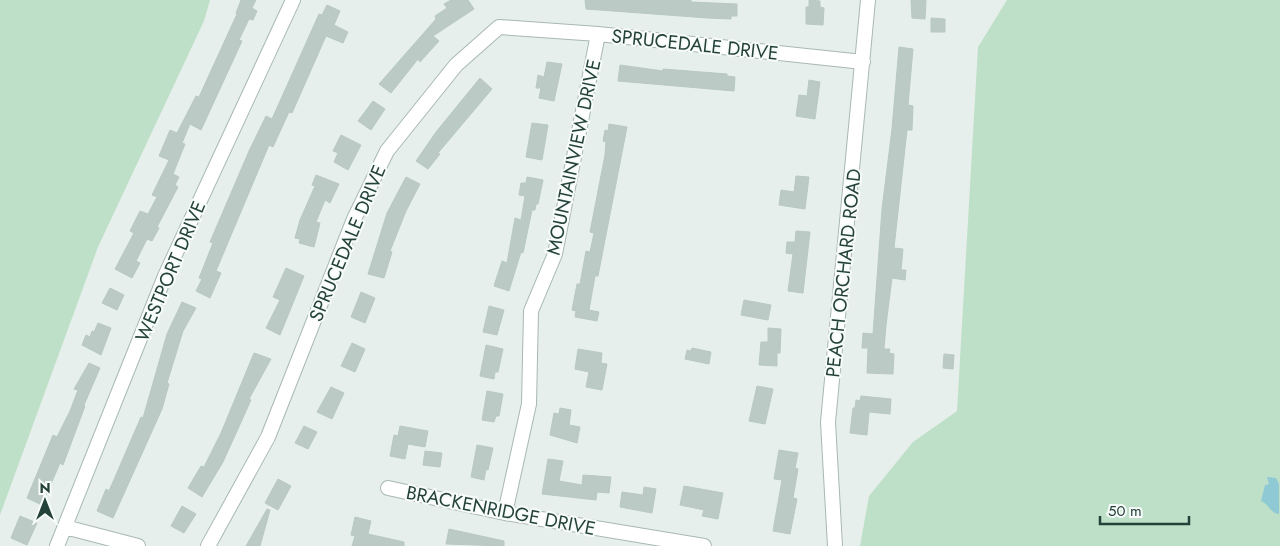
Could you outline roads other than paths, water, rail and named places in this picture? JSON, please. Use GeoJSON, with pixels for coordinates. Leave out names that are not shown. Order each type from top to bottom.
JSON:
{"type":"FeatureCollection","features":[{"type":"Feature","properties":{"kind":"street","name":"WESTPORT DRIVE"},"geometry":{"type":"LineString","coordinates":[[56,546],[165,276],[293,0]]}},
{"type":"Feature","properties":{"kind":"street","name":"PEACH ORCHARD ROAD"},"geometry":{"type":"LineString","coordinates":[[835,546],[828,422],[868,0]]}},
{"type":"Feature","properties":{"kind":"street","name":"SPRUCEDALE DRIVE"},"geometry":{"type":"LineString","coordinates":[[208,546],[268,437],[354,219],[387,151],[456,65],[499,27],[598,34],[863,62]]}},
{"type":"Feature","properties":{"kind":"street","name":"MOUNTAINVIEW DRIVE"},"geometry":{"type":"LineString","coordinates":[[505,512],[529,404],[532,311],[555,254],[598,34]]}},
{"type":"Feature","properties":{"kind":"street","name":"BRACKENRIDGE DRIVE"},"geometry":{"type":"LineString","coordinates":[[388,488],[505,512],[704,546]]}},
{"type":"Feature","properties":{"kind":"street"},"geometry":{"type":"LineString","coordinates":[[65,527],[138,546]]}},
{"type":"Feature","properties":{"kind":"water"},"geometry":{"type":"Polygon","coordinates":[[[1267,477],[1276,478],[1279,484],[1279,514],[1261,501],[1265,485],[1269,484],[1267,477]]]}}]}
